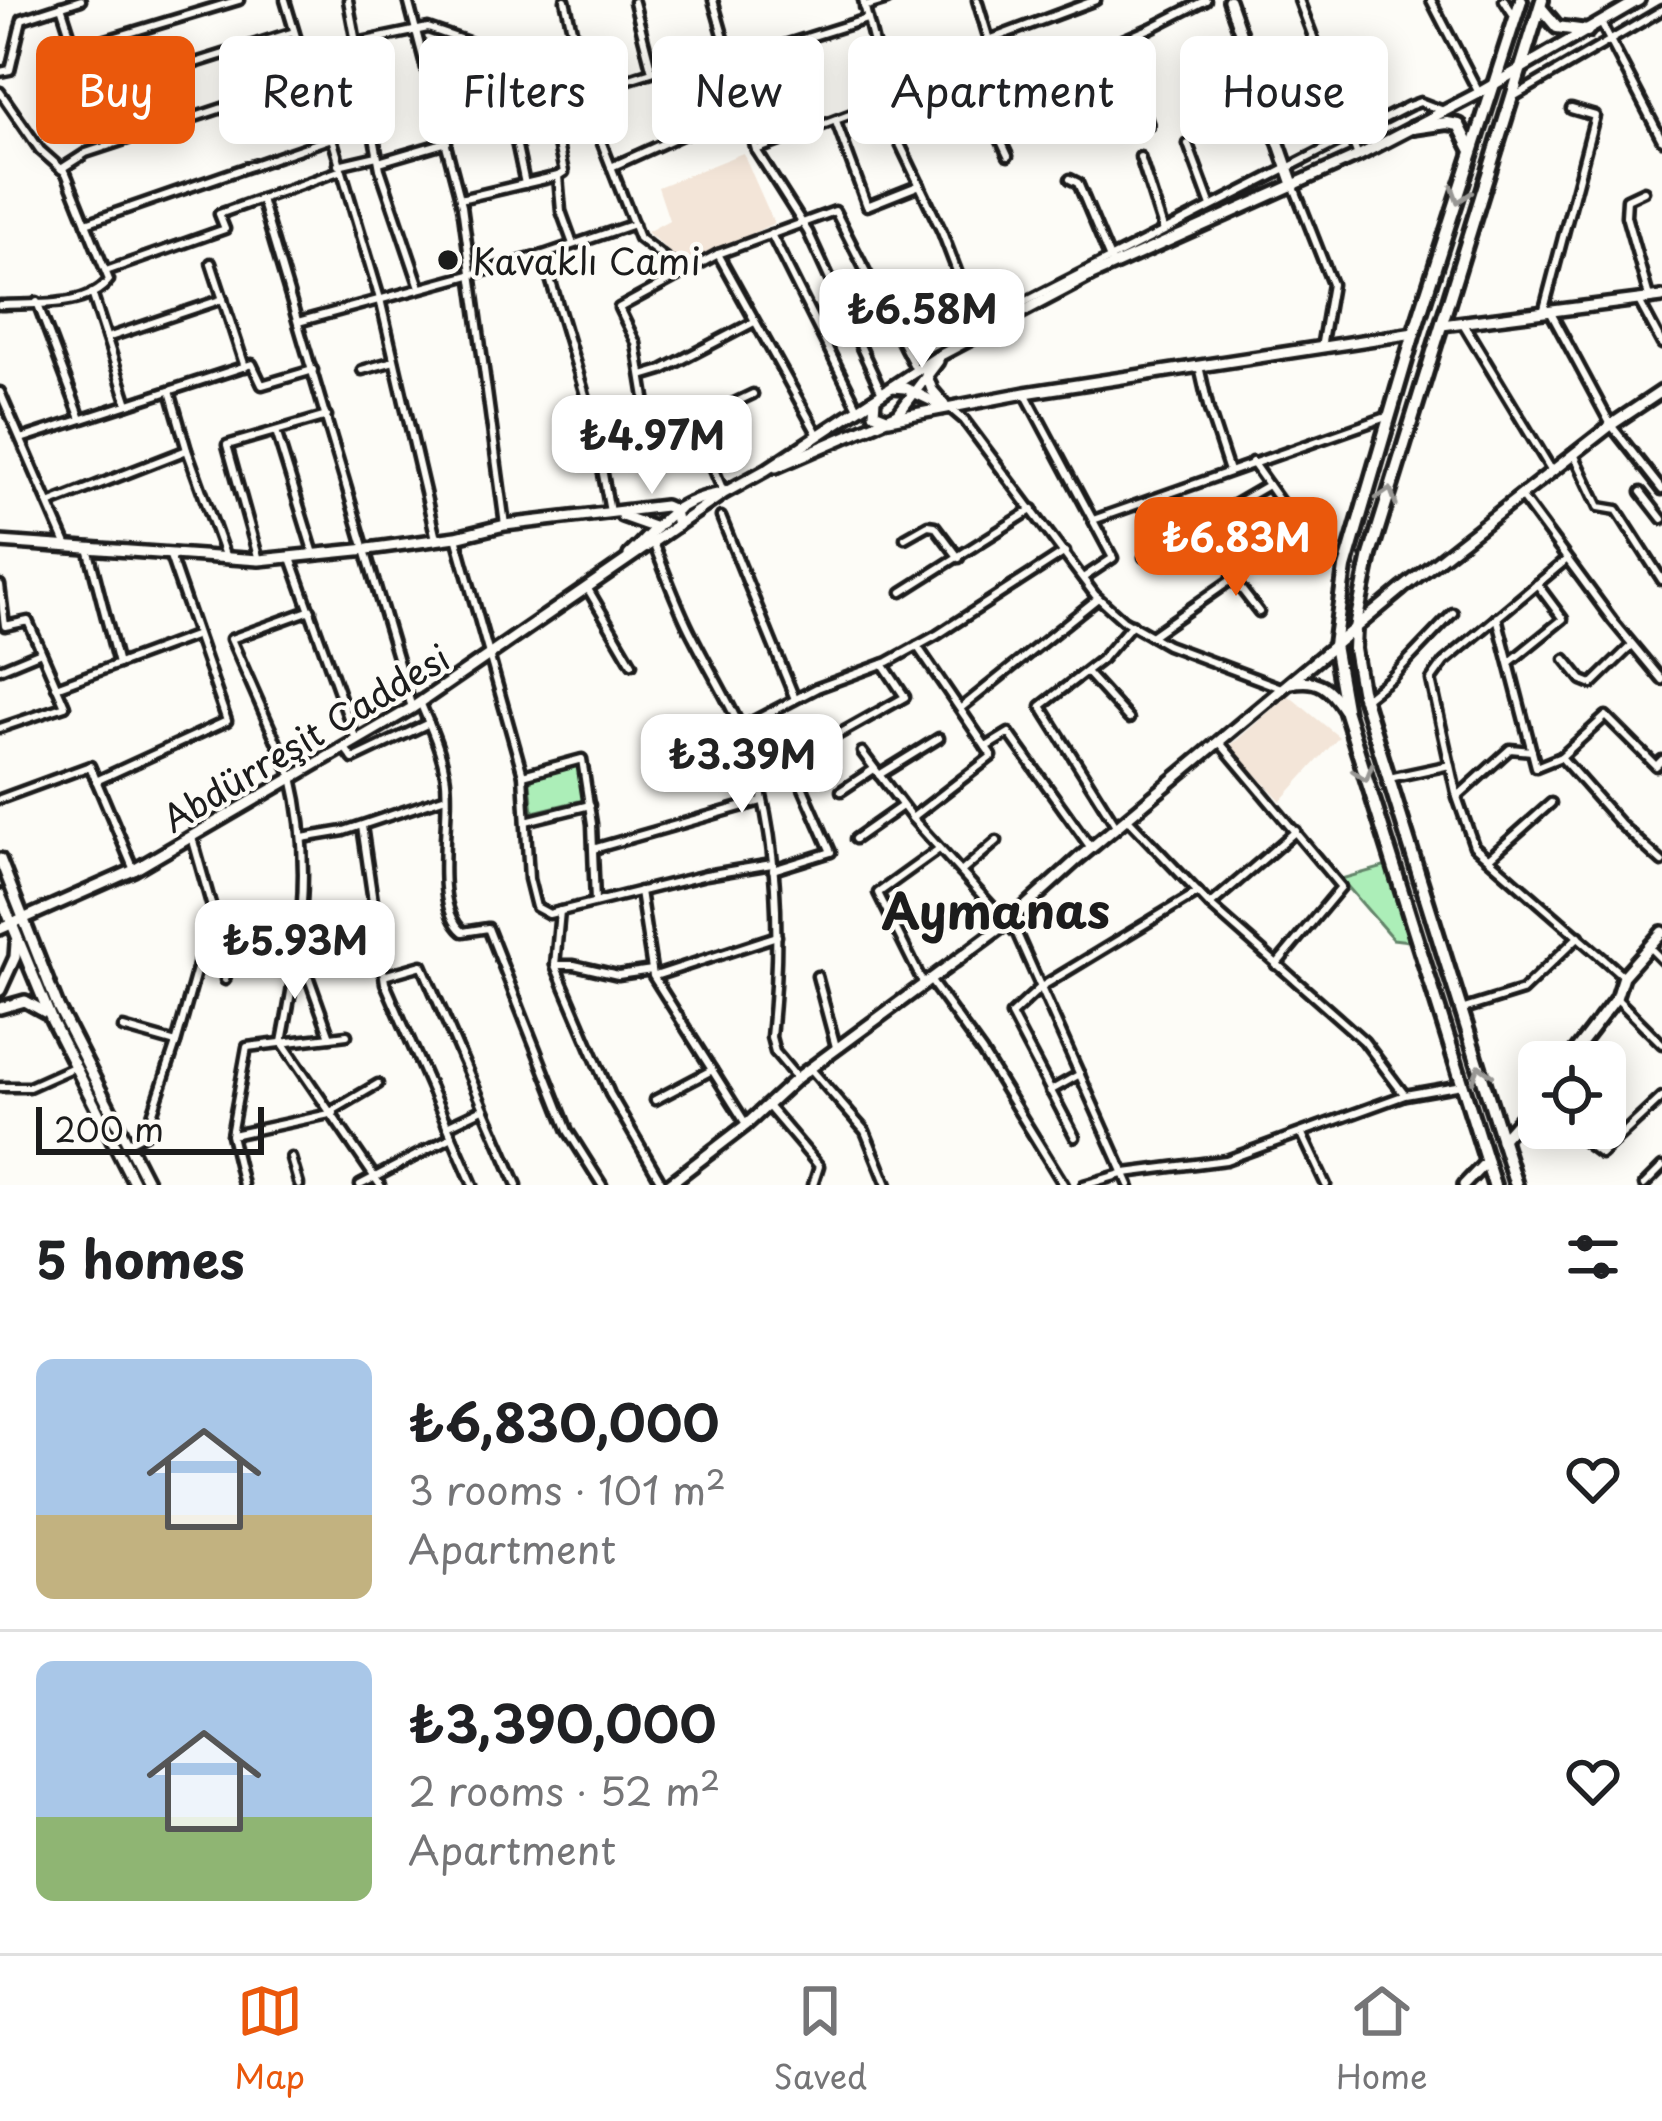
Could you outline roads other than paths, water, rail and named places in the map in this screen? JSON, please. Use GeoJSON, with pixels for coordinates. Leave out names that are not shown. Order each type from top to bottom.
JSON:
{"type":"FeatureCollection","features":[{"type":"Feature","properties":{"kind":"main road"},"geometry":{"type":"LineString","coordinates":[[1495,1185],[1346,713],[1334,645],[1345,568],[1414,333],[1521,0]]}},
{"type":"Feature","properties":{"kind":"main road"},"geometry":{"type":"LineString","coordinates":[[1541,3],[1546,18],[1557,27],[1587,32]]}},
{"type":"Feature","properties":{"kind":"main road"},"geometry":{"type":"LineString","coordinates":[[1516,1185],[1364,700],[1354,649],[1370,555],[1541,3]]}},
{"type":"Feature","properties":{"kind":"main road"},"geometry":{"type":"LineString","coordinates":[[1413,128],[1459,125],[1470,140],[1472,158]]}},
{"type":"Feature","properties":{"kind":"street"},"geometry":{"type":"LineString","coordinates":[[0,72],[10,70],[22,19],[81,0]]}},
{"type":"Feature","properties":{"kind":"street"},"geometry":{"type":"LineString","coordinates":[[119,36],[239,0]]}},
{"type":"Feature","properties":{"kind":"street"},"geometry":{"type":"LineString","coordinates":[[285,0],[295,36]]}},
{"type":"Feature","properties":{"kind":"street"},"geometry":{"type":"LineString","coordinates":[[347,0],[355,36]]}},
{"type":"Feature","properties":{"kind":"street"},"geometry":{"type":"LineString","coordinates":[[407,0],[419,36]]}},
{"type":"Feature","properties":{"kind":"street"},"geometry":{"type":"LineString","coordinates":[[565,0],[576,36]]}},
{"type":"Feature","properties":{"kind":"street"},"geometry":{"type":"LineString","coordinates":[[713,0],[724,36]]}},
{"type":"Feature","properties":{"kind":"street"},"geometry":{"type":"LineString","coordinates":[[871,36],[864,4],[886,0]]}},
{"type":"Feature","properties":{"kind":"street"},"geometry":{"type":"LineString","coordinates":[[977,0],[988,36]]}},
{"type":"Feature","properties":{"kind":"street"},"geometry":{"type":"LineString","coordinates":[[1000,36],[1096,0]]}},
{"type":"Feature","properties":{"kind":"street"},"geometry":{"type":"LineString","coordinates":[[1132,36],[1206,0]]}},
{"type":"Feature","properties":{"kind":"street"},"geometry":{"type":"LineString","coordinates":[[1229,0],[1287,171],[1332,284],[1321,348]]}},
{"type":"Feature","properties":{"kind":"street"},"geometry":{"type":"LineString","coordinates":[[1299,0],[1313,36]]}},
{"type":"Feature","properties":{"kind":"street"},"geometry":{"type":"LineString","coordinates":[[1431,0],[1479,93]]}},
{"type":"Feature","properties":{"kind":"street"},"geometry":{"type":"LineString","coordinates":[[1504,0],[1516,18]]}},
{"type":"Feature","properties":{"kind":"street"},"geometry":{"type":"LineString","coordinates":[[1110,261],[1294,188],[1479,93],[1639,0]]}},
{"type":"Feature","properties":{"kind":"street"},"geometry":{"type":"LineString","coordinates":[[628,78],[652,70],[634,2]]}},
{"type":"Feature","properties":{"kind":"street"},"geometry":{"type":"LineString","coordinates":[[61,7],[71,36]]}},
{"type":"Feature","properties":{"kind":"street"},"geometry":{"type":"LineString","coordinates":[[1512,98],[1662,10]]}},
{"type":"Feature","properties":{"kind":"street"},"geometry":{"type":"LineString","coordinates":[[812,36],[867,19]]}},
{"type":"Feature","properties":{"kind":"street"},"geometry":{"type":"LineString","coordinates":[[1601,23],[1662,140]]}},
{"type":"Feature","properties":{"kind":"street"},"geometry":{"type":"LineString","coordinates":[[386,36],[428,28],[451,36]]}},
{"type":"Feature","properties":{"kind":"street"},"geometry":{"type":"LineString","coordinates":[[195,63],[294,32]]}},
{"type":"Feature","properties":{"kind":"street"},"geometry":{"type":"LineString","coordinates":[[0,92],[40,150],[66,173],[109,280],[102,290],[74,300],[0,305]]}},
{"type":"Feature","properties":{"kind":"street"},"geometry":{"type":"LineString","coordinates":[[1388,119],[1420,102],[1444,112]]}},
{"type":"Feature","properties":{"kind":"street"},"geometry":{"type":"LineString","coordinates":[[61,169],[86,153],[219,109]]}},
{"type":"Feature","properties":{"kind":"street"},"geometry":{"type":"LineString","coordinates":[[1571,109],[1595,116],[1547,313],[1611,425],[1662,490]]}},
{"type":"Feature","properties":{"kind":"street"},"geometry":{"type":"LineString","coordinates":[[756,150],[848,117]]}},
{"type":"Feature","properties":{"kind":"street"},"geometry":{"type":"LineString","coordinates":[[836,122],[866,206],[920,185]]}},
{"type":"Feature","properties":{"kind":"street"},"geometry":{"type":"LineString","coordinates":[[86,223],[332,138],[380,299],[436,539]]}},
{"type":"Feature","properties":{"kind":"street"},"geometry":{"type":"LineString","coordinates":[[375,144],[421,288]]}},
{"type":"Feature","properties":{"kind":"street"},"geometry":{"type":"LineString","coordinates":[[106,272],[225,229],[219,214],[339,168],[438,144]]}},
{"type":"Feature","properties":{"kind":"street"},"geometry":{"type":"LineString","coordinates":[[447,144],[460,199],[506,525]]}},
{"type":"Feature","properties":{"kind":"street"},"geometry":{"type":"LineString","coordinates":[[516,144],[525,184]]}},
{"type":"Feature","properties":{"kind":"street"},"geometry":{"type":"LineString","coordinates":[[460,199],[558,176],[564,172],[558,144]]}},
{"type":"Feature","properties":{"kind":"street"},"geometry":{"type":"LineString","coordinates":[[602,144],[639,238],[684,273]]}},
{"type":"Feature","properties":{"kind":"street"},"geometry":{"type":"LineString","coordinates":[[611,166],[661,144]]}},
{"type":"Feature","properties":{"kind":"street"},"geometry":{"type":"LineString","coordinates":[[754,144],[808,232],[884,392]]}},
{"type":"Feature","properties":{"kind":"street"},"geometry":{"type":"LineString","coordinates":[[901,144],[980,330]]}},
{"type":"Feature","properties":{"kind":"street"},"geometry":{"type":"LineString","coordinates":[[1002,144],[1008,156]]}},
{"type":"Feature","properties":{"kind":"street"},"geometry":{"type":"LineString","coordinates":[[1188,144],[1210,206]]}},
{"type":"Feature","properties":{"kind":"street"},"geometry":{"type":"LineString","coordinates":[[948,407],[914,393],[884,392],[872,405],[874,413],[889,419],[902,411],[914,393],[922,372],[980,330],[1163,229],[1339,144]]}},
{"type":"Feature","properties":{"kind":"street"},"geometry":{"type":"LineString","coordinates":[[1353,144],[1358,156]]}},
{"type":"Feature","properties":{"kind":"street"},"geometry":{"type":"LineString","coordinates":[[1140,157],[1163,229]]}},
{"type":"Feature","properties":{"kind":"street"},"geometry":{"type":"LineString","coordinates":[[558,176],[562,211],[573,244]]}},
{"type":"Feature","properties":{"kind":"street"},"geometry":{"type":"LineString","coordinates":[[1070,179],[1078,183],[1110,261]]}},
{"type":"Feature","properties":{"kind":"street"},"geometry":{"type":"LineString","coordinates":[[1644,191],[1627,200],[1626,217],[1662,344]]}},
{"type":"Feature","properties":{"kind":"street"},"geometry":{"type":"LineString","coordinates":[[261,199],[416,705],[429,723],[447,780],[446,900],[451,921],[463,932],[488,928],[568,1131],[602,1185]]}},
{"type":"Feature","properties":{"kind":"street"},"geometry":{"type":"LineString","coordinates":[[594,425],[647,410],[636,343],[619,308],[718,254],[835,211],[935,394],[964,420],[1099,598],[1151,635],[1288,686],[1312,680],[1324,684],[1346,713]]}},
{"type":"Feature","properties":{"kind":"street"},"geometry":{"type":"LineString","coordinates":[[298,322],[543,255],[634,224]]}},
{"type":"Feature","properties":{"kind":"street"},"geometry":{"type":"LineString","coordinates":[[771,234],[859,408]]}},
{"type":"Feature","properties":{"kind":"street"},"geometry":{"type":"LineString","coordinates":[[718,254],[818,435]]}},
{"type":"Feature","properties":{"kind":"street"},"geometry":{"type":"LineString","coordinates":[[543,255],[594,425],[610,514]]}},
{"type":"Feature","properties":{"kind":"street"},"geometry":{"type":"LineString","coordinates":[[211,262],[245,367]]}},
{"type":"Feature","properties":{"kind":"street"},"geometry":{"type":"LineString","coordinates":[[92,293],[128,404]]}},
{"type":"Feature","properties":{"kind":"street"},"geometry":{"type":"LineString","coordinates":[[107,338],[223,299]]}},
{"type":"Feature","properties":{"kind":"street"},"geometry":{"type":"LineString","coordinates":[[1442,326],[1650,299]]}},
{"type":"Feature","properties":{"kind":"street"},"geometry":{"type":"LineString","coordinates":[[37,302],[81,419]]}},
{"type":"Feature","properties":{"kind":"street"},"geometry":{"type":"LineString","coordinates":[[642,376],[754,322]]}},
{"type":"Feature","properties":{"kind":"street"},"geometry":{"type":"LineString","coordinates":[[1462,322],[1552,470]]}},
{"type":"Feature","properties":{"kind":"street","name":"Abdürreşit Caddesi"},"geometry":{"type":"LineString","coordinates":[[766,470],[889,419],[1025,393],[1414,333]]}},
{"type":"Feature","properties":{"kind":"street"},"geometry":{"type":"LineString","coordinates":[[362,370],[394,361]]}},
{"type":"Feature","properties":{"kind":"street"},"geometry":{"type":"LineString","coordinates":[[21,439],[252,364],[262,385],[313,370]]}},
{"type":"Feature","properties":{"kind":"street"},"geometry":{"type":"LineString","coordinates":[[1199,366],[1229,471]]}},
{"type":"Feature","properties":{"kind":"street","name":"Abdürreşit Caddesi"},"geometry":{"type":"LineString","coordinates":[[12,925],[134,870],[416,705],[588,589],[648,542],[922,372]]}},
{"type":"Feature","properties":{"kind":"street"},"geometry":{"type":"LineString","coordinates":[[170,391],[227,560]]}},
{"type":"Feature","properties":{"kind":"street"},"geometry":{"type":"LineString","coordinates":[[560,911],[556,965],[610,1094],[666,1185],[746,1126],[797,1078],[1007,923],[1334,645],[1552,470],[1662,391]]}},
{"type":"Feature","properties":{"kind":"street"},"geometry":{"type":"LineString","coordinates":[[0,392],[66,544]]}},
{"type":"Feature","properties":{"kind":"street"},"geometry":{"type":"LineString","coordinates":[[1025,393],[1113,558],[1083,578]]}},
{"type":"Feature","properties":{"kind":"street"},"geometry":{"type":"LineString","coordinates":[[654,435],[753,394]]}},
{"type":"Feature","properties":{"kind":"street"},"geometry":{"type":"LineString","coordinates":[[1094,520],[1392,414]]}},
{"type":"Feature","properties":{"kind":"street"},"geometry":{"type":"LineString","coordinates":[[259,560],[227,446],[328,416]]}},
{"type":"Feature","properties":{"kind":"street"},"geometry":{"type":"LineString","coordinates":[[694,422],[724,493]]}},
{"type":"Feature","properties":{"kind":"street"},"geometry":{"type":"LineString","coordinates":[[276,431],[314,555]]}},
{"type":"Feature","properties":{"kind":"street"},"geometry":{"type":"LineString","coordinates":[[50,504],[187,450]]}},
{"type":"Feature","properties":{"kind":"street"},"geometry":{"type":"LineString","coordinates":[[1574,454],[1599,507],[1617,510],[1662,580]]}},
{"type":"Feature","properties":{"kind":"street"},"geometry":{"type":"LineString","coordinates":[[1252,462],[1319,557]]}},
{"type":"Feature","properties":{"kind":"street"},"geometry":{"type":"LineString","coordinates":[[1144,557],[1268,485]]}},
{"type":"Feature","properties":{"kind":"street"},"geometry":{"type":"LineString","coordinates":[[1641,492],[1662,519]]}},
{"type":"Feature","properties":{"kind":"street","name":"Abdürreşit Caddesi"},"geometry":{"type":"LineString","coordinates":[[648,542],[669,508],[724,493]]}},
{"type":"Feature","properties":{"kind":"street"},"geometry":{"type":"LineString","coordinates":[[1520,495],[1662,680]]}},
{"type":"Feature","properties":{"kind":"street"},"geometry":{"type":"LineString","coordinates":[[0,542],[259,560],[456,537],[506,525],[610,514],[669,508],[674,529],[610,514]]}},
{"type":"Feature","properties":{"kind":"street"},"geometry":{"type":"LineString","coordinates":[[902,592],[1033,509]]}},
{"type":"Feature","properties":{"kind":"street"},"geometry":{"type":"LineString","coordinates":[[721,517],[795,699]]}},
{"type":"Feature","properties":{"kind":"street"},"geometry":{"type":"LineString","coordinates":[[638,519],[740,728],[773,867],[777,936],[771,1036],[775,1052],[797,1078]]}},
{"type":"Feature","properties":{"kind":"street"},"geometry":{"type":"LineString","coordinates":[[905,538],[934,526],[959,558]]}},
{"type":"Feature","properties":{"kind":"street"},"geometry":{"type":"LineString","coordinates":[[1151,635],[1300,531]]}},
{"type":"Feature","properties":{"kind":"street"},"geometry":{"type":"LineString","coordinates":[[456,537],[524,776],[529,879],[536,907],[549,914],[831,851],[790,761],[905,697],[883,664]]}},
{"type":"Feature","properties":{"kind":"street"},"geometry":{"type":"LineString","coordinates":[[88,548],[118,664]]}},
{"type":"Feature","properties":{"kind":"street"},"geometry":{"type":"LineString","coordinates":[[740,728],[917,646],[1065,553]]}},
{"type":"Feature","properties":{"kind":"street"},"geometry":{"type":"LineString","coordinates":[[96,781],[227,721],[170,556]]}},
{"type":"Feature","properties":{"kind":"street"},"geometry":{"type":"LineString","coordinates":[[291,558],[356,740]]}},
{"type":"Feature","properties":{"kind":"street"},"geometry":{"type":"LineString","coordinates":[[1566,560],[1444,662],[1431,680],[1457,797],[1474,846],[1623,976]]}},
{"type":"Feature","properties":{"kind":"street"},"geometry":{"type":"LineString","coordinates":[[1231,576],[1259,611]]}},
{"type":"Feature","properties":{"kind":"street"},"geometry":{"type":"LineString","coordinates":[[1510,662],[1564,619],[1538,584]]}},
{"type":"Feature","properties":{"kind":"street"},"geometry":{"type":"LineString","coordinates":[[0,585],[3,627],[28,621],[64,706],[0,728]]}},
{"type":"Feature","properties":{"kind":"street"},"geometry":{"type":"LineString","coordinates":[[588,589],[632,664]]}},
{"type":"Feature","properties":{"kind":"street"},"geometry":{"type":"LineString","coordinates":[[960,709],[1099,598]]}},
{"type":"Feature","properties":{"kind":"street"},"geometry":{"type":"LineString","coordinates":[[311,610],[231,639],[292,777],[302,838],[305,899],[282,1042],[378,1181]]}},
{"type":"Feature","properties":{"kind":"street"},"geometry":{"type":"LineString","coordinates":[[1364,700],[1454,613]]}},
{"type":"Feature","properties":{"kind":"street"},"geometry":{"type":"LineString","coordinates":[[1496,617],[1536,767],[1561,758],[1606,716],[1656,766],[1662,760]]}},
{"type":"Feature","properties":{"kind":"street"},"geometry":{"type":"LineString","coordinates":[[1117,827],[1041,706],[1103,658],[1132,625]]}},
{"type":"Feature","properties":{"kind":"street"},"geometry":{"type":"LineString","coordinates":[[56,687],[197,635]]}},
{"type":"Feature","properties":{"kind":"street"},"geometry":{"type":"LineString","coordinates":[[1565,659],[1582,680],[1592,684],[1633,645]]}},
{"type":"Feature","properties":{"kind":"street"},"geometry":{"type":"LineString","coordinates":[[912,818],[992,756],[917,646]]}},
{"type":"Feature","properties":{"kind":"street"},"geometry":{"type":"LineString","coordinates":[[0,669],[41,652]]}},
{"type":"Feature","properties":{"kind":"street"},"geometry":{"type":"LineString","coordinates":[[1085,672],[1129,718]]}},
{"type":"Feature","properties":{"kind":"street"},"geometry":{"type":"LineString","coordinates":[[344,747],[353,759],[429,723]]}},
{"type":"Feature","properties":{"kind":"street"},"geometry":{"type":"LineString","coordinates":[[986,747],[1009,733],[1091,848]]}},
{"type":"Feature","properties":{"kind":"street"},"geometry":{"type":"LineString","coordinates":[[841,791],[939,738]]}},
{"type":"Feature","properties":{"kind":"street"},"geometry":{"type":"LineString","coordinates":[[1221,744],[1341,887],[1276,965]]}},
{"type":"Feature","properties":{"kind":"street"},"geometry":{"type":"LineString","coordinates":[[1457,797],[1510,749],[1532,751]]}},
{"type":"Feature","properties":{"kind":"street"},"geometry":{"type":"LineString","coordinates":[[862,752],[912,818],[1016,934],[1129,1185]]}},
{"type":"Feature","properties":{"kind":"street"},"geometry":{"type":"LineString","coordinates":[[1561,758],[1662,862]]}},
{"type":"Feature","properties":{"kind":"street"},"geometry":{"type":"LineString","coordinates":[[524,776],[582,759],[590,805],[595,902]]}},
{"type":"Feature","properties":{"kind":"street"},"geometry":{"type":"LineString","coordinates":[[1388,778],[1450,765]]}},
{"type":"Feature","properties":{"kind":"street"},"geometry":{"type":"LineString","coordinates":[[0,799],[90,766],[134,870]]}},
{"type":"Feature","properties":{"kind":"street"},"geometry":{"type":"LineString","coordinates":[[302,838],[362,826],[446,797]]}},
{"type":"Feature","properties":{"kind":"street"},"geometry":{"type":"LineString","coordinates":[[593,849],[760,801]]}},
{"type":"Feature","properties":{"kind":"street"},"geometry":{"type":"LineString","coordinates":[[1489,858],[1550,803]]}},
{"type":"Feature","properties":{"kind":"street"},"geometry":{"type":"LineString","coordinates":[[526,821],[590,805]]}},
{"type":"Feature","properties":{"kind":"street"},"geometry":{"type":"LineString","coordinates":[[855,839],[902,806]]}},
{"type":"Feature","properties":{"kind":"street"},"geometry":{"type":"LineString","coordinates":[[1127,818],[1210,904],[1364,1041],[1405,1095]]}},
{"type":"Feature","properties":{"kind":"street"},"geometry":{"type":"LineString","coordinates":[[362,826],[385,982],[473,1185]]}},
{"type":"Feature","properties":{"kind":"street"},"geometry":{"type":"LineString","coordinates":[[1210,904],[1295,831]]}},
{"type":"Feature","properties":{"kind":"street"},"geometry":{"type":"LineString","coordinates":[[128,1143],[146,1133],[213,910],[192,837]]}},
{"type":"Feature","properties":{"kind":"street"},"geometry":{"type":"LineString","coordinates":[[961,872],[997,841]]}},
{"type":"Feature","properties":{"kind":"street"},"geometry":{"type":"LineString","coordinates":[[939,849],[878,892],[927,982],[982,1052],[1064,1185]]}},
{"type":"Feature","properties":{"kind":"street"},"geometry":{"type":"LineString","coordinates":[[0,859],[12,925],[149,1185]]}},
{"type":"Feature","properties":{"kind":"street"},"geometry":{"type":"LineString","coordinates":[[640,891],[653,973],[746,1126]]}},
{"type":"Feature","properties":{"kind":"street"},"geometry":{"type":"LineString","coordinates":[[1075,1137],[1011,1015],[1042,987],[1198,892]]}},
{"type":"Feature","properties":{"kind":"street"},"geometry":{"type":"LineString","coordinates":[[0,895],[50,1016],[135,1185]]}},
{"type":"Feature","properties":{"kind":"street"},"geometry":{"type":"LineString","coordinates":[[1583,1041],[1616,998],[1623,976],[1662,932]]}},
{"type":"Feature","properties":{"kind":"street"},"geometry":{"type":"LineString","coordinates":[[556,965],[618,975],[653,973],[777,936]]}},
{"type":"Feature","properties":{"kind":"street"},"geometry":{"type":"LineString","coordinates":[[1461,1010],[1522,991],[1579,936]]}},
{"type":"Feature","properties":{"kind":"street"},"geometry":{"type":"LineString","coordinates":[[0,990],[15,957],[16,938]]}},
{"type":"Feature","properties":{"kind":"street"},"geometry":{"type":"LineString","coordinates":[[1648,947],[1662,960]]}},
{"type":"Feature","properties":{"kind":"street"},"geometry":{"type":"LineString","coordinates":[[299,953],[330,1037]]}},
{"type":"Feature","properties":{"kind":"street"},"geometry":{"type":"LineString","coordinates":[[200,962],[228,966],[225,980]]}},
{"type":"Feature","properties":{"kind":"street"},"geometry":{"type":"LineString","coordinates":[[387,975],[422,965],[517,1185]]}},
{"type":"Feature","properties":{"kind":"street"},"geometry":{"type":"LineString","coordinates":[[817,976],[837,1049]]}},
{"type":"Feature","properties":{"kind":"street"},"geometry":{"type":"LineString","coordinates":[[1616,998],[1662,1044]]}},
{"type":"Feature","properties":{"kind":"street"},"geometry":{"type":"LineString","coordinates":[[0,1008],[25,1001],[50,1016]]}},
{"type":"Feature","properties":{"kind":"street"},"geometry":{"type":"LineString","coordinates":[[123,1028],[176,1043]]}},
{"type":"Feature","properties":{"kind":"street"},"geometry":{"type":"LineString","coordinates":[[243,1185],[231,1136],[247,1047],[347,1035]]}},
{"type":"Feature","properties":{"kind":"street"},"geometry":{"type":"LineString","coordinates":[[0,1087],[28,1087],[76,1066]]}},
{"type":"Feature","properties":{"kind":"street"},"geometry":{"type":"LineString","coordinates":[[811,1068],[866,1130],[887,1185]]}},
{"type":"Feature","properties":{"kind":"street"},"geometry":{"type":"LineString","coordinates":[[656,1100],[712,1070]]}},
{"type":"Feature","properties":{"kind":"street"},"geometry":{"type":"LineString","coordinates":[[1050,1091],[1080,1074]]}},
{"type":"Feature","properties":{"kind":"street"},"geometry":{"type":"LineString","coordinates":[[231,1136],[333,1112],[379,1084]]}},
{"type":"Feature","properties":{"kind":"street"},"geometry":{"type":"LineString","coordinates":[[1084,1185],[1125,1173],[1226,1160],[1405,1095],[1463,1084]]}},
{"type":"Feature","properties":{"kind":"street"},"geometry":{"type":"LineString","coordinates":[[1626,1131],[1662,1097]]}},
{"type":"Feature","properties":{"kind":"street"},"geometry":{"type":"LineString","coordinates":[[768,1106],[819,1166],[813,1185]]}},
{"type":"Feature","properties":{"kind":"street"},"geometry":{"type":"LineString","coordinates":[[446,1126],[483,1109]]}},
{"type":"Feature","properties":{"kind":"street"},"geometry":{"type":"LineString","coordinates":[[1502,1140],[1518,1121]]}},
{"type":"Feature","properties":{"kind":"street"},"geometry":{"type":"LineString","coordinates":[[1302,1134],[1326,1185]]}},
{"type":"Feature","properties":{"kind":"street"},"geometry":{"type":"LineString","coordinates":[[360,1185],[378,1181],[452,1137]]}},
{"type":"Feature","properties":{"kind":"street"},"geometry":{"type":"LineString","coordinates":[[291,1158],[299,1185]]}},
{"type":"Feature","properties":{"kind":"street"},"geometry":{"type":"LineString","coordinates":[[1464,1185],[1487,1161]]}},
{"type":"Feature","properties":{"kind":"street"},"geometry":{"type":"LineString","coordinates":[[1644,1185],[1662,1167]]}},
{"type":"Feature","properties":{"kind":"place","name":"Kavaklı Cami"},"geometry":{"type":"Point","coordinates":[448,260]}},
{"type":"Feature","properties":{"kind":"district","name":"Aymanas"},"geometry":{"type":"Point","coordinates":[996,909]}}]}
